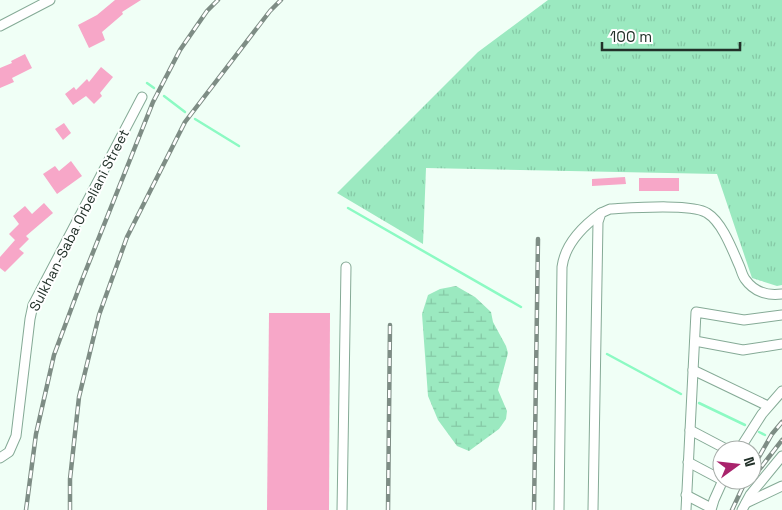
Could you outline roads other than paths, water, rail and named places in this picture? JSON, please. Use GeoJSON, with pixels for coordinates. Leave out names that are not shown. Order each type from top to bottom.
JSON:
{"type":"FeatureCollection","features":[{"type":"Feature","properties":{"kind":"street"},"geometry":{"type":"LineString","coordinates":[[0,26],[50,0]]}},
{"type":"Feature","properties":{"kind":"street","name":"Sulkhan-Saba Orbeliani Street"},"geometry":{"type":"LineString","coordinates":[[0,458],[9,452],[16,436],[33,305],[142,98]]}},
{"type":"Feature","properties":{"kind":"street"},"geometry":{"type":"LineString","coordinates":[[559,510],[562,267],[570,243],[593,218],[610,209],[694,208],[706,213],[725,234],[745,279],[758,291],[773,295],[782,294]]}},
{"type":"Feature","properties":{"kind":"street"},"geometry":{"type":"LineString","coordinates":[[593,510],[598,222],[601,213]]}},
{"type":"Feature","properties":{"kind":"street"},"geometry":{"type":"LineString","coordinates":[[342,510],[346,267]]}},
{"type":"Feature","properties":{"kind":"street"},"geometry":{"type":"LineString","coordinates":[[686,510],[696,312],[744,320],[782,315]]}},
{"type":"Feature","properties":{"kind":"street"},"geometry":{"type":"LineString","coordinates":[[695,341],[744,350],[782,344]]}},
{"type":"Feature","properties":{"kind":"street"},"geometry":{"type":"LineString","coordinates":[[692,370],[768,406]]}},
{"type":"Feature","properties":{"kind":"street"},"geometry":{"type":"LineString","coordinates":[[745,440],[762,414],[782,391]]}},
{"type":"Feature","properties":{"kind":"street"},"geometry":{"type":"LineString","coordinates":[[690,430],[712,442]]}},
{"type":"Feature","properties":{"kind":"street"},"geometry":{"type":"LineString","coordinates":[[744,506],[750,495],[782,456]]}},
{"type":"Feature","properties":{"kind":"street"},"geometry":{"type":"LineString","coordinates":[[688,462],[712,475]]}},
{"type":"Feature","properties":{"kind":"street"},"geometry":{"type":"LineString","coordinates":[[744,506],[782,486]]}},
{"type":"Feature","properties":{"kind":"street"},"geometry":{"type":"LineString","coordinates":[[686,496],[711,509],[718,490]]}},
{"type":"Feature","properties":{"kind":"waterway"},"geometry":{"type":"LineString","coordinates":[[147,83],[154,88]]}},
{"type":"Feature","properties":{"kind":"waterway"},"geometry":{"type":"LineString","coordinates":[[164,96],[185,112]]}},
{"type":"Feature","properties":{"kind":"waterway"},"geometry":{"type":"LineString","coordinates":[[195,119],[239,146]]}},
{"type":"Feature","properties":{"kind":"waterway"},"geometry":{"type":"LineString","coordinates":[[348,208],[521,307]]}},
{"type":"Feature","properties":{"kind":"waterway"},"geometry":{"type":"LineString","coordinates":[[607,354],[681,394]]}},
{"type":"Feature","properties":{"kind":"waterway"},"geometry":{"type":"LineString","coordinates":[[699,403],[745,425]]}},
{"type":"Feature","properties":{"kind":"waterway"},"geometry":{"type":"LineString","coordinates":[[759,432],[765,435]]}},
{"type":"Feature","properties":{"kind":"railway"},"geometry":{"type":"LineString","coordinates":[[26,510],[36,434],[54,355],[82,280],[153,102],[180,50],[207,11],[218,0]]}},
{"type":"Feature","properties":{"kind":"railway"},"geometry":{"type":"LineString","coordinates":[[70,510],[70,479],[79,397],[99,315],[127,237],[185,122],[270,11],[281,0]]}},
{"type":"Feature","properties":{"kind":"railway"},"geometry":{"type":"LineString","coordinates":[[534,510],[538,239]]}},
{"type":"Feature","properties":{"kind":"railway"},"geometry":{"type":"LineString","coordinates":[[388,510],[390,325]]}},
{"type":"Feature","properties":{"kind":"railway"},"geometry":{"type":"LineString","coordinates":[[762,452],[772,434],[782,422]]}},
{"type":"Feature","properties":{"kind":"railway"},"geometry":{"type":"LineString","coordinates":[[762,466],[782,440]]}},
{"type":"Feature","properties":{"kind":"railway"},"geometry":{"type":"LineString","coordinates":[[732,510],[741,490]]}}]}
